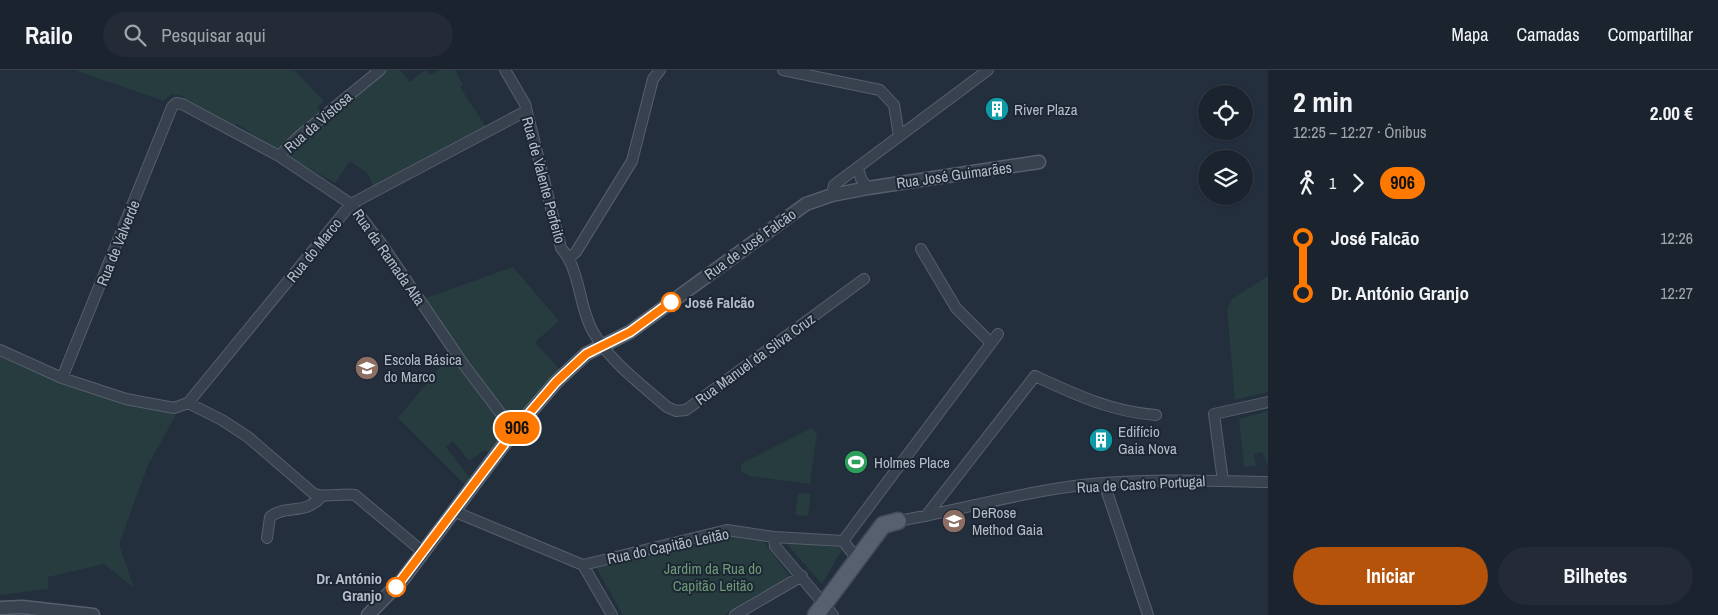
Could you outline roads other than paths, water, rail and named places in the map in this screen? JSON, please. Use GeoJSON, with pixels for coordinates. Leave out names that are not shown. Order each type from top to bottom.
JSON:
{"type":"FeatureCollection","features":[{"type":"Feature","properties":{"kind":"main road"},"geometry":{"type":"LineString","coordinates":[[824,611],[858,558],[891,523]]}},
{"type":"Feature","properties":{"kind":"street","name":"Rua da Vistosa"},"geometry":{"type":"LineString","coordinates":[[280,156],[297,138],[380,70]]}},
{"type":"Feature","properties":{"kind":"street","name":"Rua de Valente Perfeito"},"geometry":{"type":"LineString","coordinates":[[506,70],[526,111],[561,248],[570,258],[592,329],[603,344]]}},
{"type":"Feature","properties":{"kind":"street"},"geometry":{"type":"LineString","coordinates":[[570,258],[576,252],[632,161],[653,79],[660,70]]}},
{"type":"Feature","properties":{"kind":"street"},"geometry":{"type":"LineString","coordinates":[[783,70],[880,90],[894,105],[899,136]]}},
{"type":"Feature","properties":{"kind":"street"},"geometry":{"type":"LineString","coordinates":[[832,195],[834,185],[988,70]]}},
{"type":"Feature","properties":{"kind":"street","name":"Rua da Ramada Alta"},"geometry":{"type":"LineString","coordinates":[[172,108],[176,103],[182,104],[280,156],[351,204],[383,246],[464,366],[514,431]]}},
{"type":"Feature","properties":{"kind":"street","name":"Rua de Valverde"},"geometry":{"type":"LineString","coordinates":[[62,378],[172,108]]}},
{"type":"Feature","properties":{"kind":"street","name":"Rua do Marco"},"geometry":{"type":"LineString","coordinates":[[188,403],[351,204],[526,111]]}},
{"type":"Feature","properties":{"kind":"street","name":"Rua José Guimarães"},"geometry":{"type":"LineString","coordinates":[[832,195],[1039,162]]}},
{"type":"Feature","properties":{"kind":"street"},"geometry":{"type":"LineString","coordinates":[[858,166],[860,179],[868,188]]}},
{"type":"Feature","properties":{"kind":"street","name":"Rua de José Falcão"},"geometry":{"type":"LineString","coordinates":[[368,615],[403,579],[514,431],[556,382],[586,354],[630,332],[806,204],[832,195]]}},
{"type":"Feature","properties":{"kind":"street"},"geometry":{"type":"LineString","coordinates":[[921,249],[956,308],[991,344]]}},
{"type":"Feature","properties":{"kind":"street","name":"Rua Manuel da Silva Cruz"},"geometry":{"type":"LineString","coordinates":[[603,344],[615,360],[667,407],[676,411],[686,410],[864,279]]}},
{"type":"Feature","properties":{"kind":"street"},"geometry":{"type":"LineString","coordinates":[[858,558],[843,541],[998,334]]}},
{"type":"Feature","properties":{"kind":"street"},"geometry":{"type":"LineString","coordinates":[[0,350],[62,378],[126,399],[174,408],[188,403],[222,420],[248,437],[314,494],[322,496],[345,493],[354,495],[423,552]]}},
{"type":"Feature","properties":{"kind":"street"},"geometry":{"type":"LineString","coordinates":[[926,516],[1035,376],[1107,406],[1133,414],[1156,415]]}},
{"type":"Feature","properties":{"kind":"street"},"geometry":{"type":"LineString","coordinates":[[1223,481],[1214,414],[1268,402]]}},
{"type":"Feature","properties":{"kind":"street","name":"Rua de Castro Portugal"},"geometry":{"type":"LineString","coordinates":[[891,523],[1029,493],[1104,483],[1268,482]]}},
{"type":"Feature","properties":{"kind":"street"},"geometry":{"type":"LineString","coordinates":[[1104,483],[1148,615]]}},
{"type":"Feature","properties":{"kind":"street"},"geometry":{"type":"LineString","coordinates":[[268,538],[270,517],[276,512],[311,506],[322,496]]}},
{"type":"Feature","properties":{"kind":"street"},"geometry":{"type":"LineString","coordinates":[[453,511],[584,566],[612,615]]}},
{"type":"Feature","properties":{"kind":"street","name":"Rua do Capitão Leitão"},"geometry":{"type":"LineString","coordinates":[[584,566],[727,530],[774,537],[843,541]]}},
{"type":"Feature","properties":{"kind":"street"},"geometry":{"type":"LineString","coordinates":[[774,537],[775,546],[802,576],[824,611]]}},
{"type":"Feature","properties":{"kind":"street"},"geometry":{"type":"LineString","coordinates":[[735,615],[802,576]]}},
{"type":"Feature","properties":{"kind":"street"},"geometry":{"type":"LineString","coordinates":[[0,608],[22,607],[93,615]]}},
{"type":"Feature","properties":{"kind":"place","name":"River Plaza"},"geometry":{"type":"Point","coordinates":[997,109]}},
{"type":"Feature","properties":{"kind":"place","name":"José Falcão"},"geometry":{"type":"Point","coordinates":[671,302]}},
{"type":"Feature","properties":{"kind":"place","name":"Escola Básica do Marco"},"geometry":{"type":"Point","coordinates":[367,368]}},
{"type":"Feature","properties":{"kind":"place","name":"Edifício Gaia Nova"},"geometry":{"type":"Point","coordinates":[1101,440]}},
{"type":"Feature","properties":{"kind":"place","name":"Holmes Place"},"geometry":{"type":"Point","coordinates":[856,462]}},
{"type":"Feature","properties":{"kind":"place","name":"DeRose Method Gaia"},"geometry":{"type":"Point","coordinates":[954,521]}},
{"type":"Feature","properties":{"kind":"place","name":"Dr. António Granjo"},"geometry":{"type":"Point","coordinates":[396,587]}},
{"type":"Feature","properties":{"kind":"park label","name":"Jardim da Rua do Capitão Leitão"},"geometry":{"type":"Point","coordinates":[713,576]}}]}
